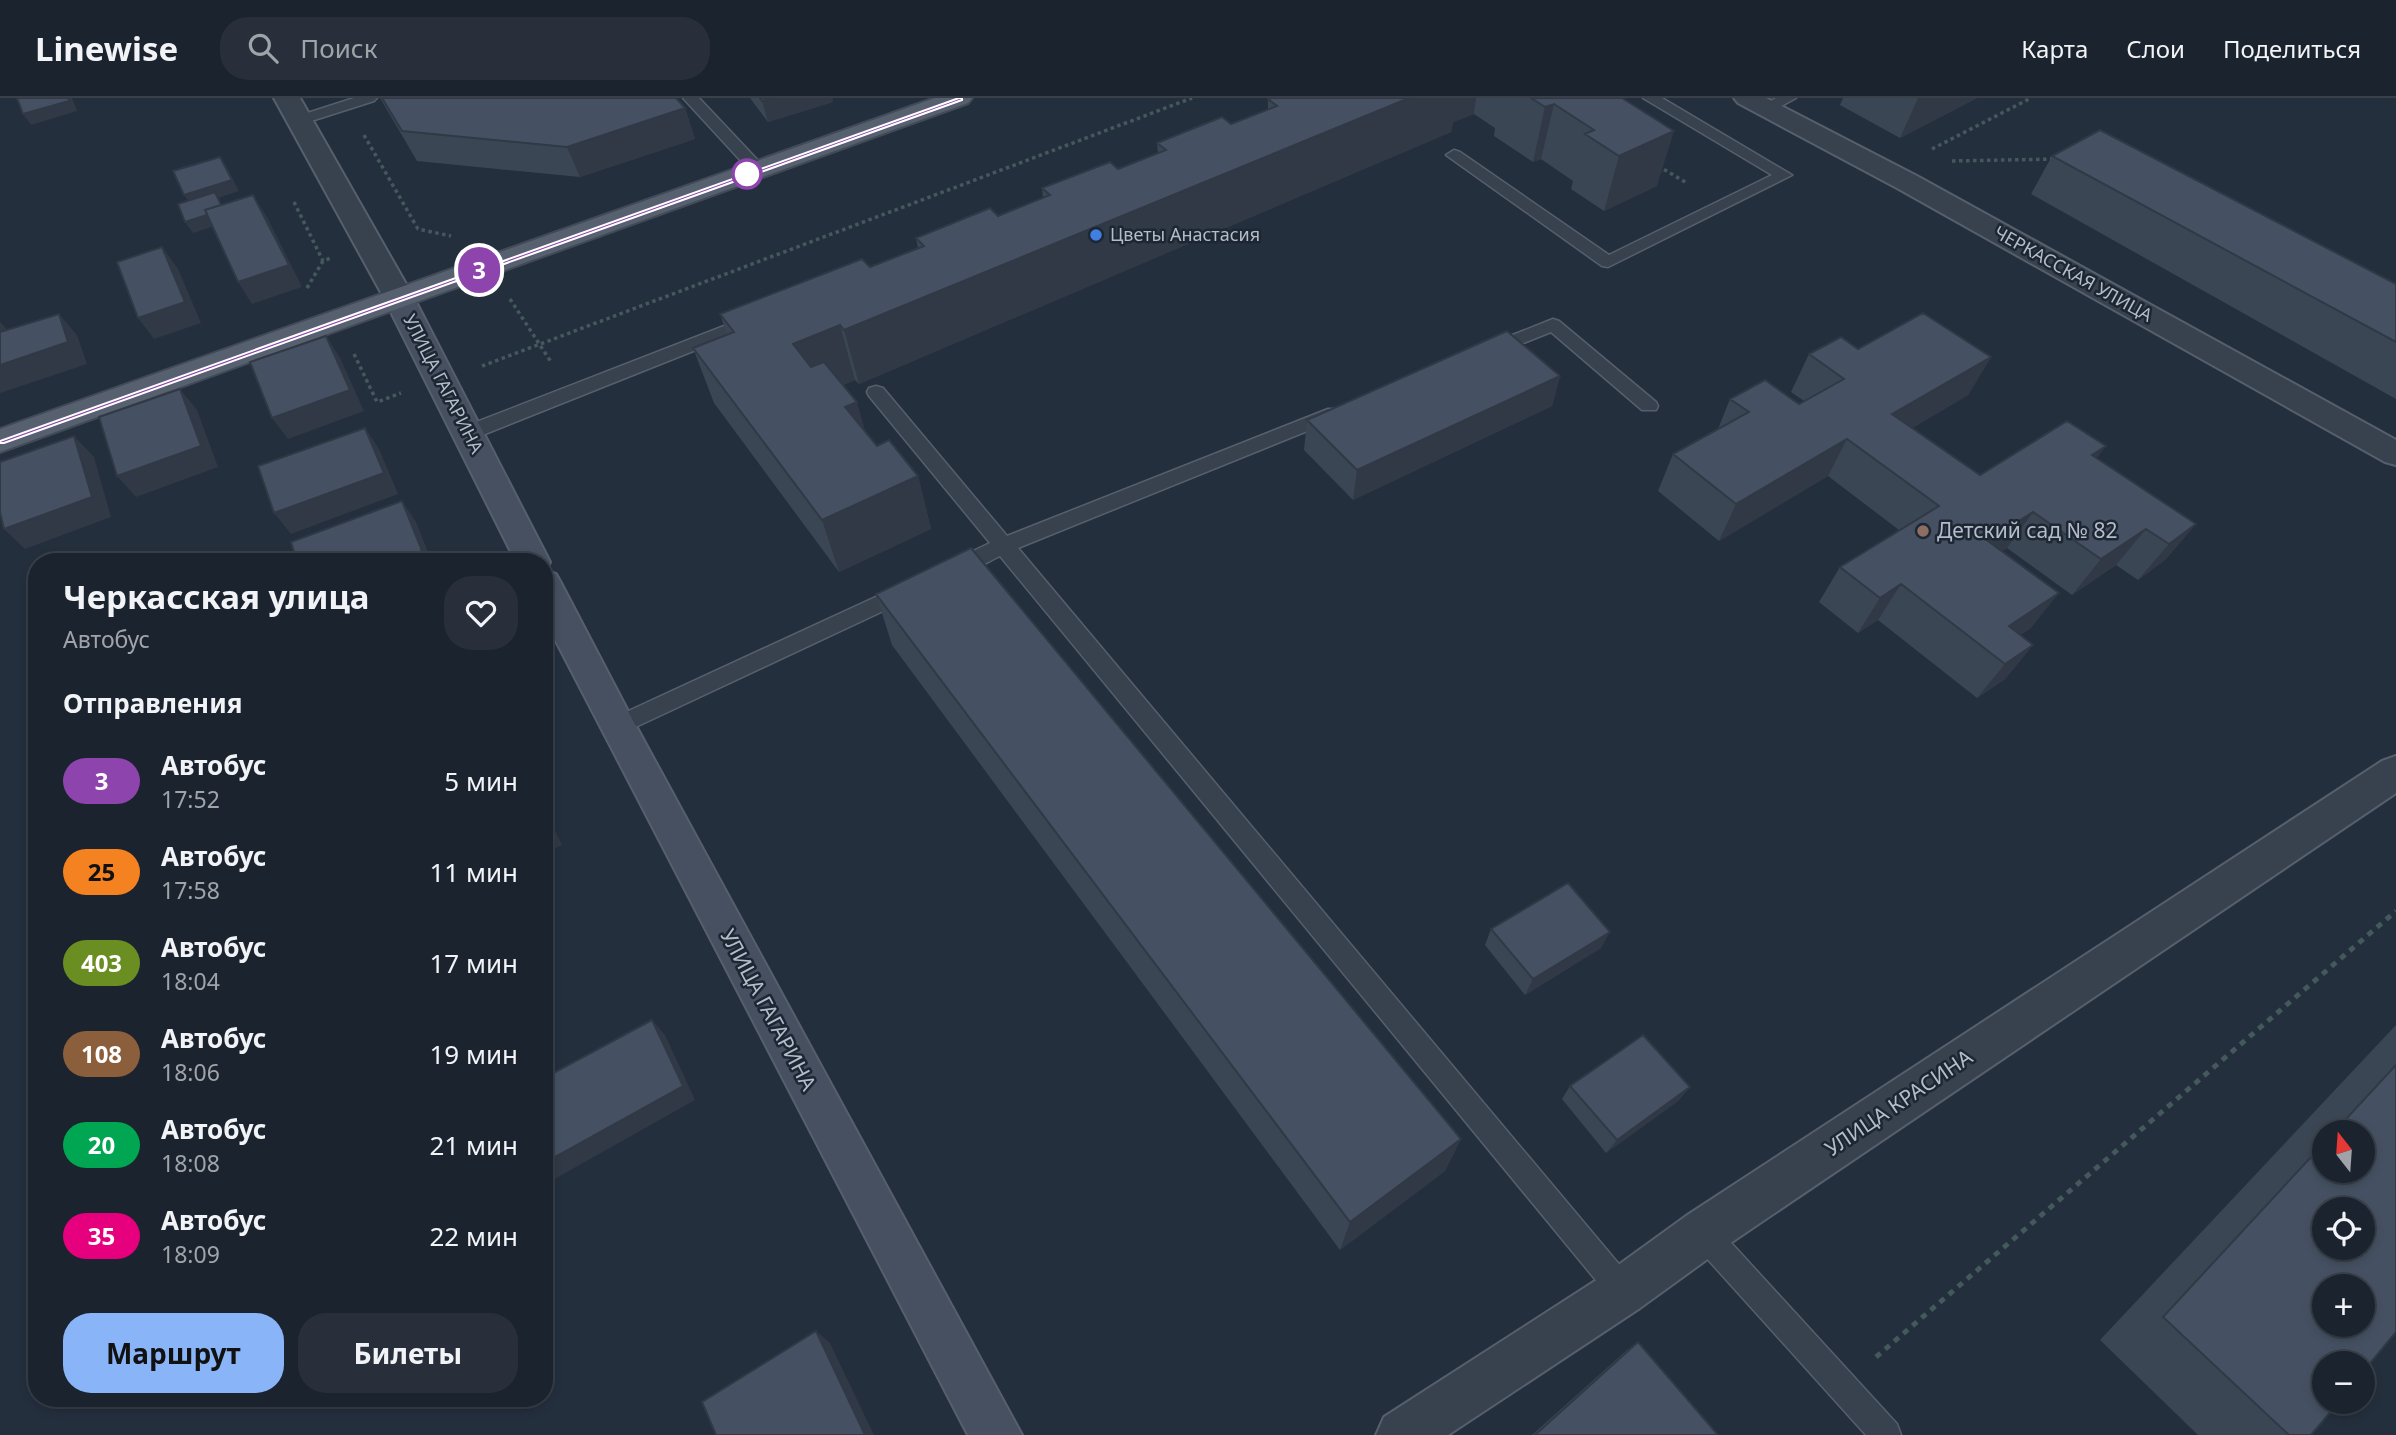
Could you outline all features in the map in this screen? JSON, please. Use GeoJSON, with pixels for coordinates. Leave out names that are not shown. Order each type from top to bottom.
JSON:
{"type":"FeatureCollection","features":[{"type":"Feature","properties":{"kind":"main road"},"geometry":{"type":"LineString","coordinates":[[0,441],[959,98]]}},
{"type":"Feature","properties":{"kind":"main road","name":"УЛИЦА ГАГАРИНА"},"geometry":{"type":"LineString","coordinates":[[399,298],[528,553]]}},
{"type":"Feature","properties":{"kind":"main road","name":"УЛИЦА ГАГАРИНА"},"geometry":{"type":"LineString","coordinates":[[553,601],[617,726],[996,1435]]}},
{"type":"Feature","properties":{"kind":"street","name":"ЧЕРКАССКАЯ УЛИЦА"},"geometry":{"type":"LineString","coordinates":[[1767,101],[1906,182],[2396,454]]}},
{"type":"Feature","properties":{"kind":"street","name":"УЛИЦА ГАГАРИНА"},"geometry":{"type":"LineString","coordinates":[[293,109],[399,298]]}},
{"type":"Feature","properties":{"kind":"street","name":"УЛИЦА КРАСИНА"},"geometry":{"type":"LineString","coordinates":[[1402,1435],[2396,772]]}},
{"type":"Feature","properties":{"kind":"lane"},"geometry":{"type":"LineString","coordinates":[[293,109],[369,98]]}},
{"type":"Feature","properties":{"kind":"lane"},"geometry":{"type":"LineString","coordinates":[[691,98],[758,170]]}},
{"type":"Feature","properties":{"kind":"lane"},"geometry":{"type":"LineString","coordinates":[[1454,155],[1608,262],[1784,175],[1651,98]]}},
{"type":"Feature","properties":{"kind":"lane"},"geometry":{"type":"LineString","coordinates":[[468,433],[765,315]]}},
{"type":"Feature","properties":{"kind":"lane"},"geometry":{"type":"LineString","coordinates":[[1477,356],[1553,325],[1649,406]]}},
{"type":"Feature","properties":{"kind":"lane"},"geometry":{"type":"LineString","coordinates":[[876,393],[1623,1290]]}},
{"type":"Feature","properties":{"kind":"lane"},"geometry":{"type":"LineString","coordinates":[[617,726],[1003,545],[1349,407]]}},
{"type":"Feature","properties":{"kind":"lane"},"geometry":{"type":"LineString","coordinates":[[1703,1233],[1886,1435]]}},
{"type":"Feature","properties":{"kind":"path"},"geometry":{"type":"LineString","coordinates":[[307,331],[328,353],[351,346],[377,402],[554,341],[1192,98]]}},
{"type":"Feature","properties":{"kind":"path"},"geometry":{"type":"LineString","coordinates":[[1929,150],[2031,98]]}},
{"type":"Feature","properties":{"kind":"path"},"geometry":{"type":"LineString","coordinates":[[1948,161],[2059,159]]}},
{"type":"Feature","properties":{"kind":"path"},"geometry":{"type":"LineString","coordinates":[[1654,163],[1722,206]]}},
{"type":"Feature","properties":{"kind":"path"},"geometry":{"type":"LineString","coordinates":[[1842,1386],[2396,911]]}},
{"type":"Feature","properties":{"kind":"building"},"geometry":{"type":"Polygon","coordinates":[[[17,98],[68,98],[69,101],[23,114],[17,98]]]}},
{"type":"Feature","properties":{"kind":"building"},"geometry":{"type":"Polygon","coordinates":[[[382,98],[676,98],[685,108],[567,147],[402,131],[382,98]]]}},
{"type":"Feature","properties":{"kind":"building"},"geometry":{"type":"Polygon","coordinates":[[[1409,98],[844,330],[840,325],[793,344],[811,367],[824,362],[857,402],[845,407],[877,446],[889,440],[918,476],[822,520],[693,348],[734,332],[720,314],[862,259],[870,267],[924,246],[916,238],[990,208],[998,216],[1050,195],[1042,188],[1110,162],[1118,169],[1166,150],[1157,143],[1222,117],[1231,124],[1277,106],[1268,99],[1409,98]]]}},
{"type":"Feature","properties":{"kind":"building"},"geometry":{"type":"Polygon","coordinates":[[[1531,98],[1622,98],[1674,131],[1619,156],[1585,134],[1594,130],[1554,104],[1545,107],[1531,98]]]}},
{"type":"Feature","properties":{"kind":"building"},"geometry":{"type":"Polygon","coordinates":[[[2100,130],[2396,284],[2396,342],[2052,156],[2100,130]]]}},
{"type":"Feature","properties":{"kind":"building"},"geometry":{"type":"Polygon","coordinates":[[[220,157],[232,180],[184,195],[173,171],[220,157]]]}},
{"type":"Feature","properties":{"kind":"building"},"geometry":{"type":"Polygon","coordinates":[[[215,192],[221,205],[205,210],[207,215],[185,222],[178,204],[215,192]]]}},
{"type":"Feature","properties":{"kind":"building"},"geometry":{"type":"Polygon","coordinates":[[[253,195],[289,265],[238,282],[205,210],[253,195]]]}},
{"type":"Feature","properties":{"kind":"building"},"geometry":{"type":"Polygon","coordinates":[[[162,247],[185,302],[138,318],[117,262],[162,247]]]}},
{"type":"Feature","properties":{"kind":"building"},"geometry":{"type":"Polygon","coordinates":[[[1923,313],[1991,357],[1892,414],[1980,475],[2067,421],[2106,446],[2092,455],[2196,524],[2169,544],[2146,529],[2101,559],[2033,512],[1988,541],[2059,593],[2009,626],[2033,645],[2005,664],[1901,584],[1880,598],[1840,567],[1939,506],[1847,439],[1736,504],[1673,454],[1749,412],[1730,399],[1765,380],[1799,404],[1844,379],[1809,354],[1841,337],[1858,349],[1923,313]]]}},
{"type":"Feature","properties":{"kind":"building"},"geometry":{"type":"Polygon","coordinates":[[[59,314],[68,342],[0,365],[0,332],[59,314]]]}},
{"type":"Feature","properties":{"kind":"building"},"geometry":{"type":"Polygon","coordinates":[[[1507,331],[1560,376],[1357,470],[1307,420],[1507,331]]]}},
{"type":"Feature","properties":{"kind":"building"},"geometry":{"type":"Polygon","coordinates":[[[326,336],[350,390],[272,418],[250,362],[326,336]]]}},
{"type":"Feature","properties":{"kind":"building"},"geometry":{"type":"Polygon","coordinates":[[[180,389],[201,446],[117,476],[99,417],[180,389]]]}},
{"type":"Feature","properties":{"kind":"building"},"geometry":{"type":"Polygon","coordinates":[[[365,428],[384,473],[274,513],[258,466],[365,428]]]}},
{"type":"Feature","properties":{"kind":"building"},"geometry":{"type":"Polygon","coordinates":[[[74,436],[92,497],[4,529],[0,512],[0,462],[74,436]]]}},
{"type":"Feature","properties":{"kind":"building"},"geometry":{"type":"Polygon","coordinates":[[[402,501],[422,551],[294,553],[291,542],[402,501]]]}},
{"type":"Feature","properties":{"kind":"building"},"geometry":{"type":"Polygon","coordinates":[[[971,548],[1461,1139],[1350,1222],[876,594],[971,548]]]}},
{"type":"Feature","properties":{"kind":"building"},"geometry":{"type":"Polygon","coordinates":[[[1568,883],[1610,932],[1533,979],[1491,929],[1568,883]]]}},
{"type":"Feature","properties":{"kind":"building"},"geometry":{"type":"Polygon","coordinates":[[[652,1020],[683,1086],[553,1158],[553,1073],[652,1020]]]}},
{"type":"Feature","properties":{"kind":"building"},"geometry":{"type":"Polygon","coordinates":[[[1643,1035],[1690,1087],[1617,1140],[1570,1086],[1643,1035]]]}},
{"type":"Feature","properties":{"kind":"building"},"geometry":{"type":"Polygon","coordinates":[[[2396,1065],[2396,1332],[2375,1357],[2375,1351],[2312,1351],[2312,1414],[2329,1414],[2311,1435],[2289,1435],[2163,1317],[2312,1156],[2312,1183],[2375,1183],[2375,1120],[2345,1120],[2396,1065]]]}},
{"type":"Feature","properties":{"kind":"building"},"geometry":{"type":"Polygon","coordinates":[[[816,1331],[865,1435],[716,1435],[702,1402],[816,1331]]]}},
{"type":"Feature","properties":{"kind":"building"},"geometry":{"type":"Polygon","coordinates":[[[1638,1342],[1718,1435],[1535,1435],[1638,1342]]]}},
{"type":"Feature","properties":{"kind":"bus line","name":"3"},"geometry":{"type":"LineString","coordinates":[[0,441],[959,98]]}},
{"type":"Feature","properties":{"kind":"place","name":"Цветы Анастасия"},"geometry":{"type":"Point","coordinates":[1096,235]}},
{"type":"Feature","properties":{"kind":"place","name":"Детский сад № 82"},"geometry":{"type":"Point","coordinates":[1923,531]}}]}
